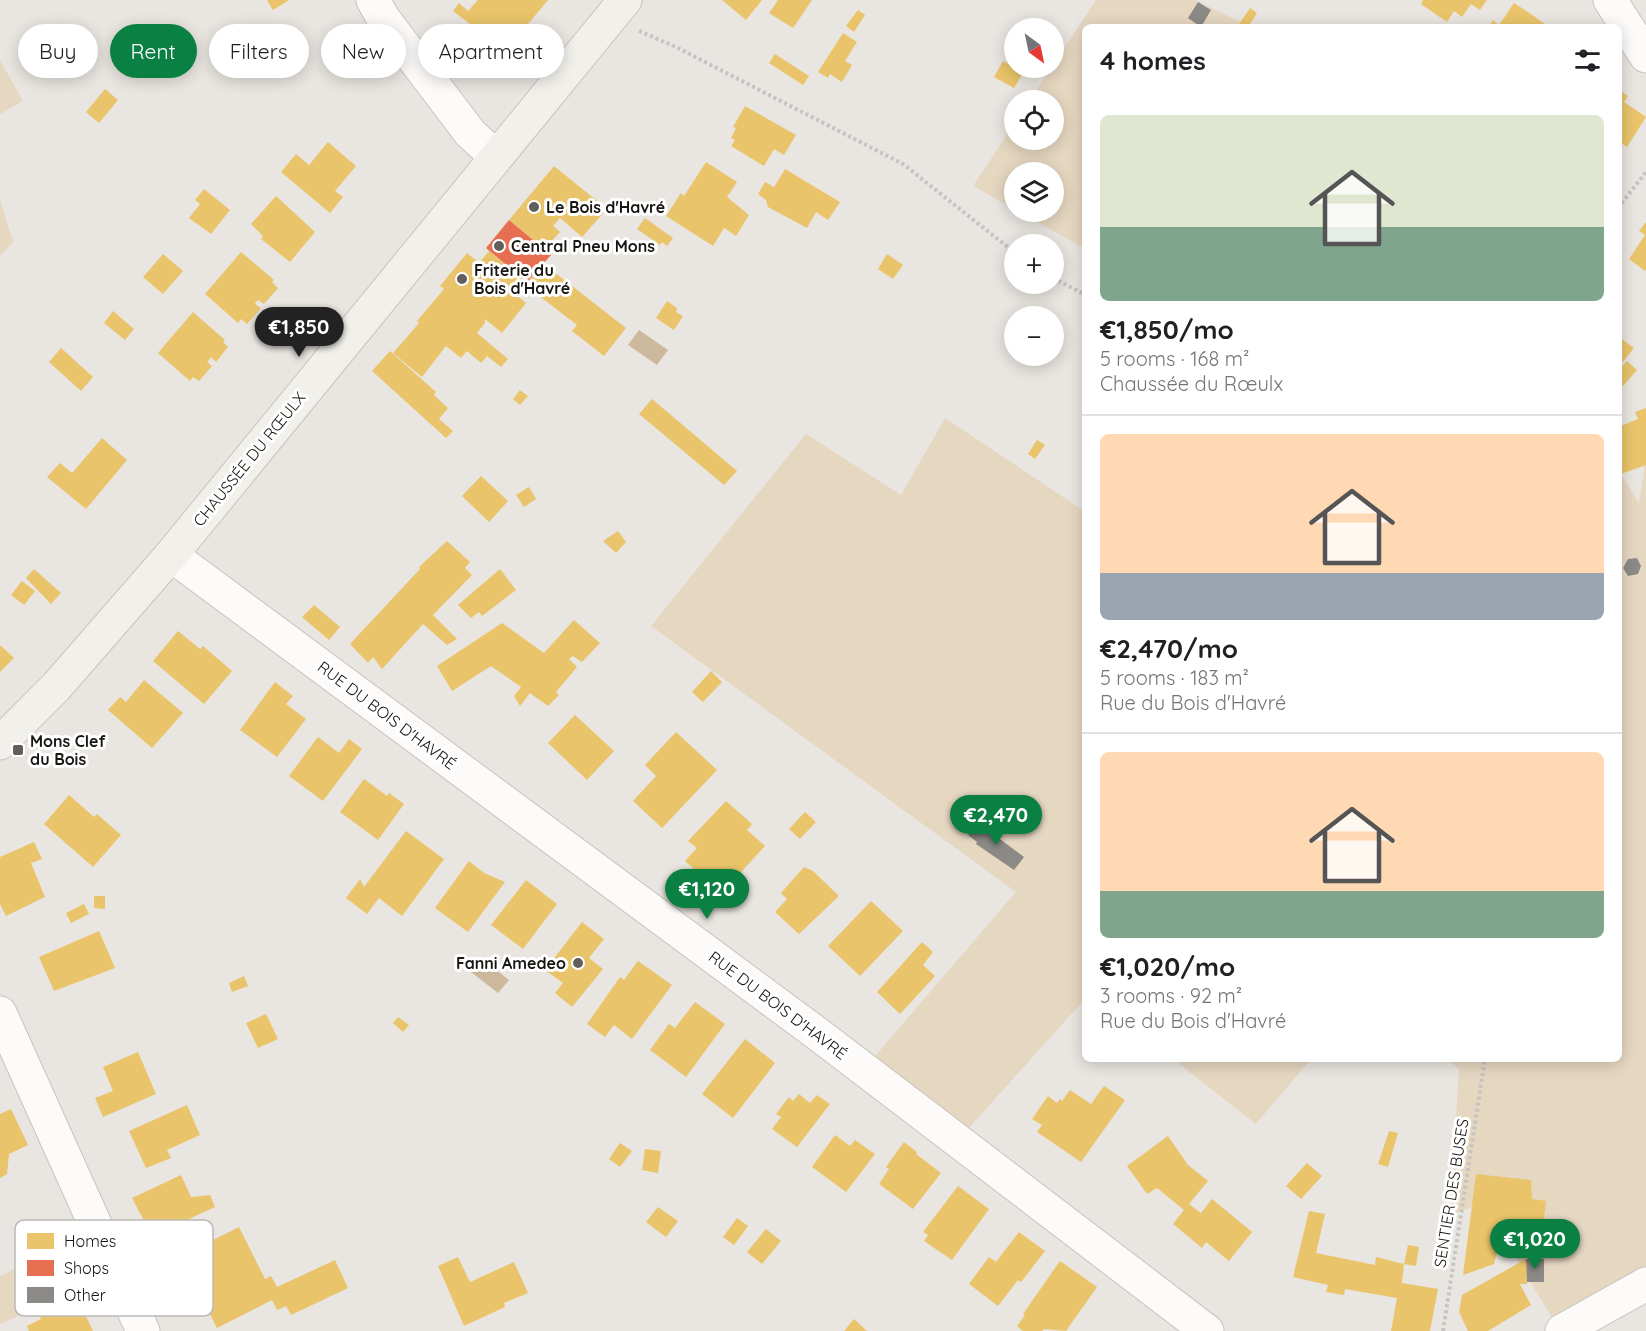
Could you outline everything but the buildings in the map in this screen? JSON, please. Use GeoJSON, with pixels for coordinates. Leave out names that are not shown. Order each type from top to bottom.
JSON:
{"type":"FeatureCollection","features":[{"type":"Feature","properties":{"kind":"main road","name":"CHAUSSÉE DU RŒULX"},"geometry":{"type":"LineString","coordinates":[[0,743],[56,687],[171,555],[618,9]]}},
{"type":"Feature","properties":{"kind":"street"},"geometry":{"type":"LineString","coordinates":[[373,0],[383,18],[470,133],[496,157]]}},
{"type":"Feature","properties":{"kind":"street"},"geometry":{"type":"LineString","coordinates":[[1610,0],[1646,56]]}},
{"type":"Feature","properties":{"kind":"street","name":"RUE DU BOIS D'HAVRÉ"},"geometry":{"type":"LineString","coordinates":[[171,555],[819,1035],[1207,1331]]}},
{"type":"Feature","properties":{"kind":"street"},"geometry":{"type":"LineString","coordinates":[[0,1013],[93,1220]]}},
{"type":"Feature","properties":{"kind":"street"},"geometry":{"type":"LineString","coordinates":[[1562,1331],[1646,1284]]}},
{"type":"Feature","properties":{"kind":"street"},"geometry":{"type":"LineString","coordinates":[[136,1316],[143,1331]]}},
{"type":"Feature","properties":{"kind":"path"},"geometry":{"type":"LineString","coordinates":[[618,9],[676,47],[903,164],[1004,244]]}},
{"type":"Feature","properties":{"kind":"path"},"geometry":{"type":"LineString","coordinates":[[1622,203],[1646,172]]}},
{"type":"Feature","properties":{"kind":"path"},"geometry":{"type":"LineString","coordinates":[[1064,284],[1082,293]]}},
{"type":"Feature","properties":{"kind":"path","name":"SENTIER DES BUSES"},"geometry":{"type":"LineString","coordinates":[[1443,1331],[1485,1062]]}},
{"type":"Feature","properties":{"kind":"shaded area"},"geometry":{"type":"Polygon","coordinates":[[[1096,0],[1195,0],[1245,24],[1082,24],[1082,247],[1064,237],[1064,234],[1059,234],[1037,222],[1064,222],[1064,162],[1004,162],[1004,203],[973,186],[1004,139],[1004,150],[1064,150],[1064,90],[1037,90],[1045,78],[1064,78],[1064,48],[1096,0]]]}},
{"type":"Feature","properties":{"kind":"shaded area"},"geometry":{"type":"Polygon","coordinates":[[[0,60],[23,101],[0,114],[0,60]]]}},
{"type":"Feature","properties":{"kind":"shaded area"},"geometry":{"type":"Polygon","coordinates":[[[0,200],[13,242],[0,256],[0,200]]]}},
{"type":"Feature","properties":{"kind":"shaded area"},"geometry":{"type":"Polygon","coordinates":[[[639,330],[668,350],[657,365],[628,345],[639,330]]]}},
{"type":"Feature","properties":{"kind":"shaded area"},"geometry":{"type":"Polygon","coordinates":[[[945,418],[1082,510],[1082,1002],[958,1140],[865,1068],[1016,892],[651,626],[806,434],[901,495],[945,418]]]}},
{"type":"Feature","properties":{"kind":"shaded area"},"geometry":{"type":"Polygon","coordinates":[[[1646,458],[1646,1284],[1560,1331],[1515,1256],[1521,1190],[1450,1215],[1459,1069],[1451,1062],[1622,1062],[1622,476],[1639,503],[1646,458]]]}},
{"type":"Feature","properties":{"kind":"shaded area"},"geometry":{"type":"Polygon","coordinates":[[[481,958],[509,980],[498,993],[471,972],[481,958]]]}},
{"type":"Feature","properties":{"kind":"shaded area"},"geometry":{"type":"Polygon","coordinates":[[[1181,1062],[1308,1062],[1256,1124],[1179,1064],[1181,1062]]]}},
{"type":"Feature","properties":{"kind":"shaded area"},"geometry":{"type":"Polygon","coordinates":[[[15,1269],[15,1316],[18,1316],[0,1324],[0,1276],[15,1269]]]}},
{"type":"Feature","properties":{"kind":"place","name":"Le Bois d'Havré"},"geometry":{"type":"Point","coordinates":[534,207]}},
{"type":"Feature","properties":{"kind":"place","name":"Central Pneu Mons"},"geometry":{"type":"Point","coordinates":[499,246]}},
{"type":"Feature","properties":{"kind":"place","name":"Friterie du Bois d'Havré"},"geometry":{"type":"Point","coordinates":[462,279]}},
{"type":"Feature","properties":{"kind":"place","name":"Mons Clef du Bois"},"geometry":{"type":"Point","coordinates":[18,750]}},
{"type":"Feature","properties":{"kind":"place","name":"Fanni Amedeo"},"geometry":{"type":"Point","coordinates":[578,963]}}]}
